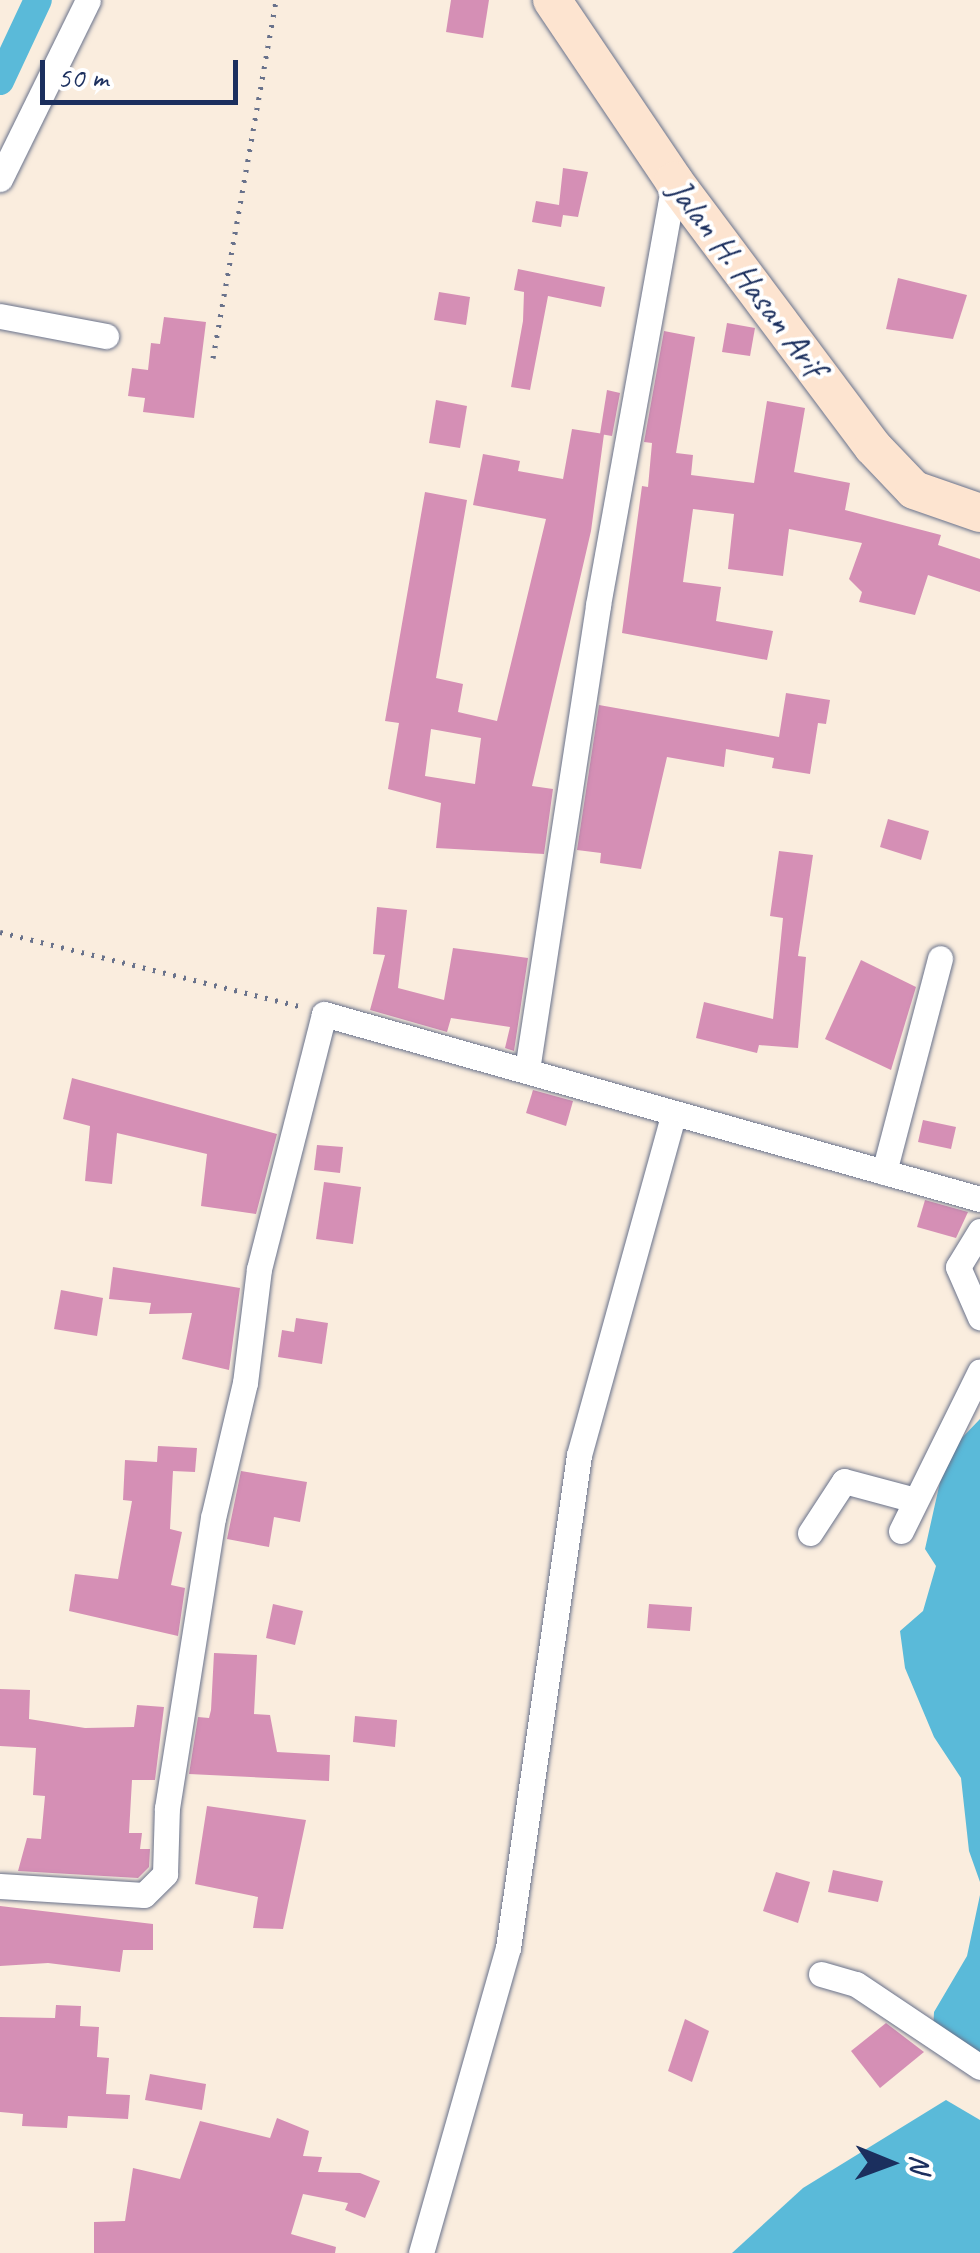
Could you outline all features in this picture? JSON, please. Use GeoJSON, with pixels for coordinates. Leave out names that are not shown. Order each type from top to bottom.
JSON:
{"type":"FeatureCollection","features":[{"type":"Feature","properties":{"kind":"main road","name":"Jalan H. Hasan Arif"},"geometry":{"type":"LineString","coordinates":[[552,0],[674,181],[888,464],[920,493],[980,513]]}},
{"type":"Feature","properties":{"kind":"street"},"geometry":{"type":"LineString","coordinates":[[0,179],[88,0]]}},
{"type":"Feature","properties":{"kind":"street"},"geometry":{"type":"LineString","coordinates":[[527,1070],[595,624],[674,181]]}},
{"type":"Feature","properties":{"kind":"street"},"geometry":{"type":"LineString","coordinates":[[0,316],[106,336]]}},
{"type":"Feature","properties":{"kind":"street"},"geometry":{"type":"LineString","coordinates":[[884,1172],[940,958]]}},
{"type":"Feature","properties":{"kind":"street"},"geometry":{"type":"LineString","coordinates":[[0,1886],[144,1895],[165,1874],[167,1808],[213,1518],[245,1382],[259,1269],[324,1014],[527,1070],[674,1116],[980,1199]]}},
{"type":"Feature","properties":{"kind":"street"},"geometry":{"type":"LineString","coordinates":[[421,2253],[508,1948],[579,1455],[674,1116]]}},
{"type":"Feature","properties":{"kind":"street"},"geometry":{"type":"LineString","coordinates":[[976,1236],[959,1258],[959,1278],[980,1318]]}},
{"type":"Feature","properties":{"kind":"street"},"geometry":{"type":"LineString","coordinates":[[901,1531],[980,1371]]}},
{"type":"Feature","properties":{"kind":"street"},"geometry":{"type":"LineString","coordinates":[[810,1533],[844,1481],[915,1500]]}},
{"type":"Feature","properties":{"kind":"street"},"geometry":{"type":"LineString","coordinates":[[821,1974],[856,1984],[980,2067]]}},
{"type":"Feature","properties":{"kind":"path"},"geometry":{"type":"LineString","coordinates":[[213,358],[276,0]]}},
{"type":"Feature","properties":{"kind":"path"},"geometry":{"type":"LineString","coordinates":[[0,932],[324,1014]]}},
{"type":"Feature","properties":{"kind":"water"},"geometry":{"type":"Polygon","coordinates":[[[980,1419],[980,1882],[969,1851],[961,1778],[934,1737],[905,1668],[900,1631],[923,1611],[936,1566],[925,1549],[940,1482],[957,1443],[980,1419]]]}},
{"type":"Feature","properties":{"kind":"water"},"geometry":{"type":"Polygon","coordinates":[[[980,1895],[980,2058],[933,2030],[934,2012],[967,1956],[980,1895]]]}},
{"type":"Feature","properties":{"kind":"water"},"geometry":{"type":"Polygon","coordinates":[[[946,2100],[980,2120],[980,2253],[732,2253],[803,2188],[946,2100]]]}},
{"type":"Feature","properties":{"kind":"building"},"geometry":{"type":"Polygon","coordinates":[[[451,0],[489,0],[483,38],[446,32],[451,0]]]}},
{"type":"Feature","properties":{"kind":"building"},"geometry":{"type":"Polygon","coordinates":[[[563,168],[588,172],[578,217],[563,215],[561,227],[532,222],[536,201],[559,205],[563,168]]]}},
{"type":"Feature","properties":{"kind":"building"},"geometry":{"type":"Polygon","coordinates":[[[518,269],[605,287],[601,307],[548,296],[530,390],[511,387],[523,321],[524,292],[514,290],[518,269]]]}},
{"type":"Feature","properties":{"kind":"building"},"geometry":{"type":"Polygon","coordinates":[[[898,278],[967,295],[953,339],[886,329],[898,278]]]}},
{"type":"Feature","properties":{"kind":"building"},"geometry":{"type":"Polygon","coordinates":[[[439,292],[470,297],[466,325],[434,320],[439,292]]]}},
{"type":"Feature","properties":{"kind":"building"},"geometry":{"type":"Polygon","coordinates":[[[164,317],[206,322],[194,418],[143,412],[145,398],[128,396],[132,368],[148,370],[151,343],[160,344],[164,317]]]}},
{"type":"Feature","properties":{"kind":"building"},"geometry":{"type":"Polygon","coordinates":[[[727,323],[755,328],[750,356],[722,352],[727,323]]]}},
{"type":"Feature","properties":{"kind":"building"},"geometry":{"type":"Polygon","coordinates":[[[664,331],[695,337],[676,453],[693,455],[691,475],[754,483],[767,401],[805,408],[794,472],[850,483],[845,510],[941,535],[938,545],[980,559],[980,592],[928,575],[915,615],[859,602],[862,592],[849,579],[862,543],[789,529],[783,576],[728,569],[734,514],[693,509],[683,582],[721,587],[716,621],[773,631],[767,660],[622,633],[642,486],[648,487],[652,443],[644,442],[664,331]]]}},
{"type":"Feature","properties":{"kind":"building"},"geometry":{"type":"Polygon","coordinates":[[[607,390],[620,393],[612,436],[600,434],[607,390]]]}},
{"type":"Feature","properties":{"kind":"building"},"geometry":{"type":"Polygon","coordinates":[[[436,400],[467,406],[460,448],[429,443],[436,400]]]}},
{"type":"Feature","properties":{"kind":"building"},"geometry":{"type":"Polygon","coordinates":[[[572,429],[604,434],[591,531],[532,786],[553,789],[544,854],[436,848],[441,803],[388,789],[399,723],[385,721],[425,492],[467,500],[436,678],[463,684],[458,712],[497,721],[546,519],[473,505],[483,454],[520,461],[518,471],[563,479],[572,429]],[[431,729],[425,776],[475,784],[481,738],[431,729]]]}},
{"type":"Feature","properties":{"kind":"building"},"geometry":{"type":"Polygon","coordinates":[[[786,693],[830,700],[826,724],[818,723],[810,774],[772,768],[774,758],[726,749],[724,767],[667,757],[641,869],[600,863],[601,853],[577,850],[599,705],[779,737],[786,693]]]}},
{"type":"Feature","properties":{"kind":"building"},"geometry":{"type":"Polygon","coordinates":[[[888,819],[929,831],[921,860],[880,847],[888,819]]]}},
{"type":"Feature","properties":{"kind":"building"},"geometry":{"type":"Polygon","coordinates":[[[779,851],[813,855],[798,956],[806,957],[798,1048],[759,1045],[757,1053],[696,1038],[704,1002],[773,1019],[783,918],[770,916],[779,851]]]}},
{"type":"Feature","properties":{"kind":"building"},"geometry":{"type":"Polygon","coordinates":[[[377,907],[407,910],[398,988],[444,1000],[453,948],[528,958],[514,1051],[505,1048],[510,1027],[451,1018],[447,1032],[370,1010],[385,955],[373,954],[377,907]]]}},
{"type":"Feature","properties":{"kind":"building"},"geometry":{"type":"Polygon","coordinates":[[[861,960],[916,987],[891,1070],[825,1039],[861,960]]]}},
{"type":"Feature","properties":{"kind":"building"},"geometry":{"type":"Polygon","coordinates":[[[72,1078],[277,1134],[256,1214],[201,1206],[207,1154],[117,1133],[112,1184],[85,1181],[90,1126],[63,1119],[72,1078]]]}},
{"type":"Feature","properties":{"kind":"building"},"geometry":{"type":"Polygon","coordinates":[[[533,1090],[573,1101],[566,1126],[526,1113],[533,1090]]]}},
{"type":"Feature","properties":{"kind":"building"},"geometry":{"type":"Polygon","coordinates":[[[923,1120],[956,1127],[951,1149],[918,1142],[923,1120]]]}},
{"type":"Feature","properties":{"kind":"building"},"geometry":{"type":"Polygon","coordinates":[[[317,1145],[343,1147],[340,1173],[314,1170],[317,1145]]]}},
{"type":"Feature","properties":{"kind":"building"},"geometry":{"type":"Polygon","coordinates":[[[324,1182],[361,1187],[353,1244],[316,1239],[324,1182]]]}},
{"type":"Feature","properties":{"kind":"building"},"geometry":{"type":"Polygon","coordinates":[[[925,1200],[968,1212],[956,1238],[917,1227],[925,1200]]]}},
{"type":"Feature","properties":{"kind":"building"},"geometry":{"type":"Polygon","coordinates":[[[113,1267],[240,1288],[229,1370],[182,1359],[192,1313],[149,1314],[151,1303],[109,1299],[113,1267]]]}},
{"type":"Feature","properties":{"kind":"building"},"geometry":{"type":"Polygon","coordinates":[[[61,1290],[103,1298],[97,1336],[54,1329],[61,1290]]]}},
{"type":"Feature","properties":{"kind":"building"},"geometry":{"type":"Polygon","coordinates":[[[296,1318],[328,1323],[322,1364],[278,1357],[282,1330],[294,1332],[296,1318]]]}},
{"type":"Feature","properties":{"kind":"building"},"geometry":{"type":"Polygon","coordinates":[[[158,1446],[197,1448],[195,1472],[173,1471],[170,1529],[182,1532],[171,1585],[185,1588],[178,1636],[69,1611],[75,1574],[118,1579],[132,1501],[123,1500],[125,1460],[157,1462],[158,1446]]]}},
{"type":"Feature","properties":{"kind":"building"},"geometry":{"type":"Polygon","coordinates":[[[241,1471],[307,1482],[300,1522],[274,1517],[269,1547],[227,1539],[241,1471]]]}},
{"type":"Feature","properties":{"kind":"building"},"geometry":{"type":"Polygon","coordinates":[[[273,1604],[303,1611],[295,1645],[266,1638],[273,1604]]]}},
{"type":"Feature","properties":{"kind":"building"},"geometry":{"type":"Polygon","coordinates":[[[649,1604],[692,1607],[690,1631],[647,1628],[649,1604]]]}},
{"type":"Feature","properties":{"kind":"building"},"geometry":{"type":"Polygon","coordinates":[[[214,1653],[257,1655],[254,1714],[270,1715],[277,1752],[330,1755],[329,1781],[189,1774],[198,1717],[209,1718],[211,1710],[214,1653]]]}},
{"type":"Feature","properties":{"kind":"building"},"geometry":{"type":"Polygon","coordinates":[[[0,1689],[30,1690],[29,1719],[85,1728],[134,1727],[137,1705],[164,1707],[155,1780],[132,1780],[129,1833],[142,1833],[140,1849],[150,1849],[149,1867],[138,1878],[18,1871],[27,1838],[41,1839],[45,1796],[33,1795],[36,1748],[0,1746],[0,1689]]]}},
{"type":"Feature","properties":{"kind":"building"},"geometry":{"type":"Polygon","coordinates":[[[355,1716],[397,1720],[395,1747],[353,1742],[355,1716]]]}},
{"type":"Feature","properties":{"kind":"building"},"geometry":{"type":"Polygon","coordinates":[[[207,1806],[306,1820],[283,1929],[253,1928],[258,1897],[195,1884],[207,1806]]]}},
{"type":"Feature","properties":{"kind":"building"},"geometry":{"type":"Polygon","coordinates":[[[833,1870],[883,1881],[878,1902],[828,1892],[833,1870]]]}},
{"type":"Feature","properties":{"kind":"building"},"geometry":{"type":"Polygon","coordinates":[[[776,1872],[810,1882],[798,1923],[763,1911],[776,1872]]]}},
{"type":"Feature","properties":{"kind":"building"},"geometry":{"type":"Polygon","coordinates":[[[0,1906],[153,1924],[153,1950],[123,1950],[120,1972],[48,1963],[0,1966],[0,1906]]]}},
{"type":"Feature","properties":{"kind":"building"},"geometry":{"type":"Polygon","coordinates":[[[56,2005],[81,2006],[80,2026],[99,2027],[97,2057],[109,2058],[106,2094],[130,2095],[128,2119],[68,2116],[67,2128],[22,2126],[23,2114],[0,2112],[0,2017],[55,2018],[56,2005]]]}},
{"type":"Feature","properties":{"kind":"building"},"geometry":{"type":"Polygon","coordinates":[[[685,2019],[709,2031],[692,2082],[668,2071],[685,2019]]]}},
{"type":"Feature","properties":{"kind":"building"},"geometry":{"type":"Polygon","coordinates":[[[886,2023],[924,2052],[880,2088],[851,2051],[886,2023]]]}},
{"type":"Feature","properties":{"kind":"building"},"geometry":{"type":"Polygon","coordinates":[[[150,2074],[206,2084],[202,2110],[145,2100],[150,2074]]]}},
{"type":"Feature","properties":{"kind":"building"},"geometry":{"type":"Polygon","coordinates":[[[277,2118],[309,2131],[303,2156],[322,2157],[318,2172],[360,2173],[380,2181],[365,2218],[345,2210],[348,2203],[303,2194],[291,2234],[336,2247],[335,2253],[94,2253],[94,2222],[125,2221],[133,2168],[180,2179],[200,2121],[270,2138],[277,2118]]]}},
{"type":"Feature","properties":{"kind":"waterway"},"geometry":{"type":"LineString","coordinates":[[0,81],[38,0]]}}]}
